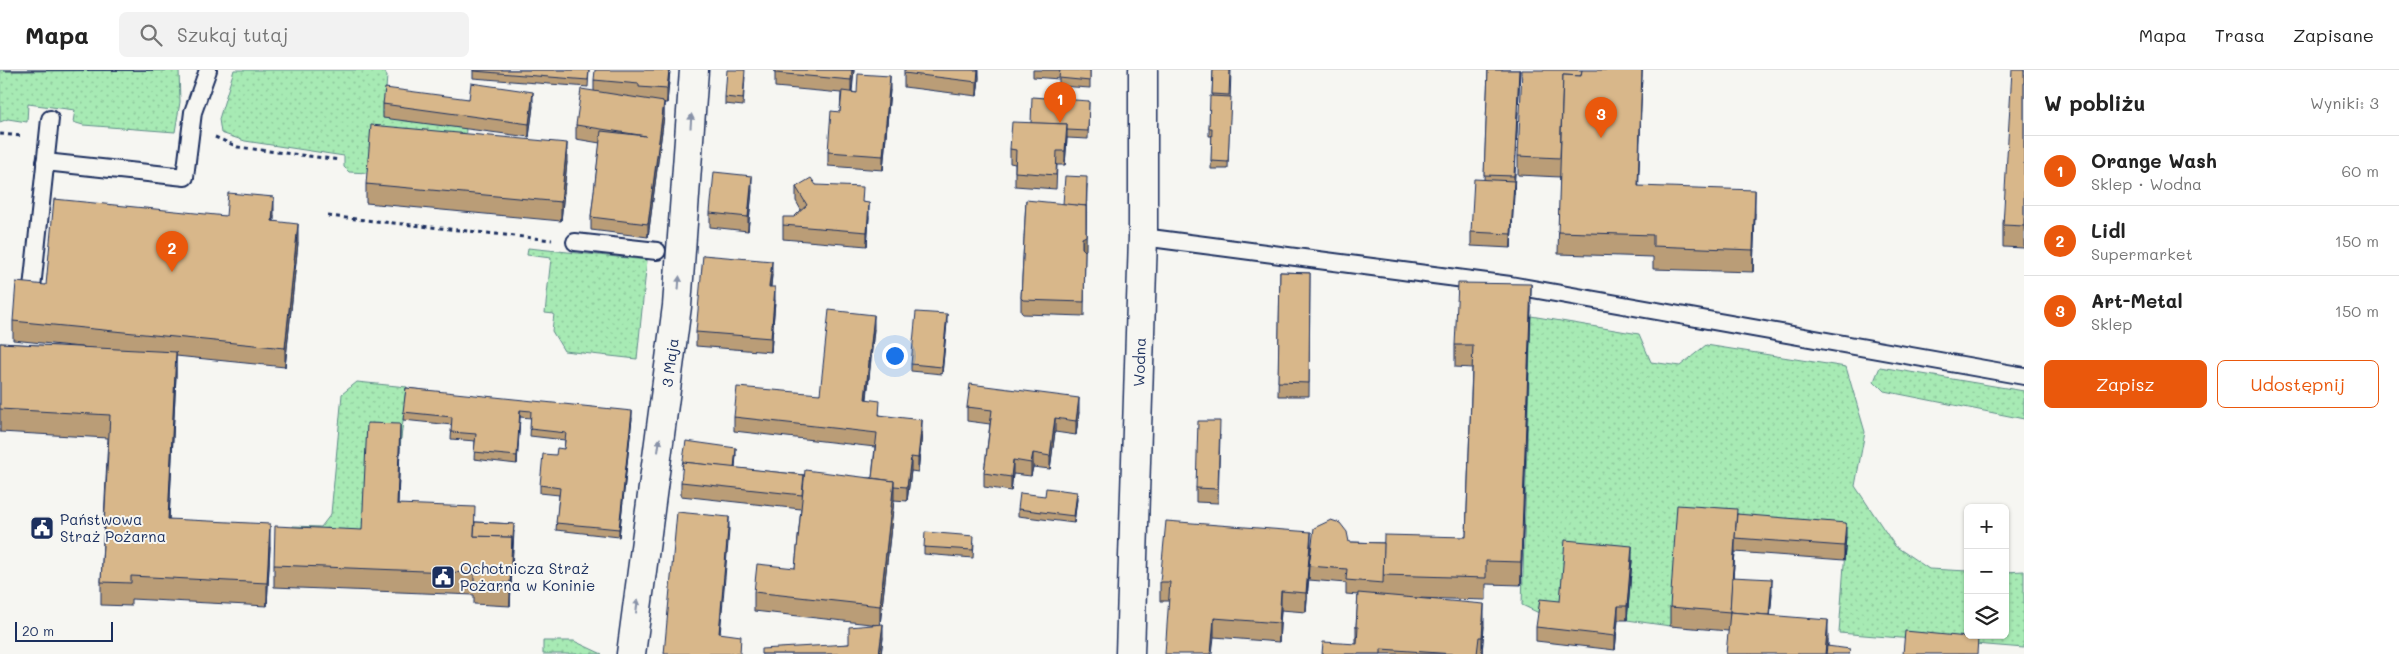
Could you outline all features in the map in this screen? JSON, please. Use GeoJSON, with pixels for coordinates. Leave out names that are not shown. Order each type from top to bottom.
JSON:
{"type":"FeatureCollection","features":[{"type":"Feature","properties":{"kind":"street","name":"3 Maja"},"geometry":{"type":"LineString","coordinates":[[631,654],[677,306],[694,70]]}},
{"type":"Feature","properties":{"kind":"street","name":"Wodna"},"geometry":{"type":"LineString","coordinates":[[1130,654],[1143,237],[1143,70]]}},
{"type":"Feature","properties":{"kind":"lane"},"geometry":{"type":"LineString","coordinates":[[46,162],[185,178],[193,112],[208,70]]}},
{"type":"Feature","properties":{"kind":"lane"},"geometry":{"type":"LineString","coordinates":[[32,288],[50,118]]}},
{"type":"Feature","properties":{"kind":"lane"},"geometry":{"type":"LineString","coordinates":[[1143,237],[1510,285],[2024,376]]}},
{"type":"Feature","properties":{"kind":"lane"},"geometry":{"type":"LineString","coordinates":[[575,242],[657,251]]}},
{"type":"Feature","properties":{"kind":"path"},"geometry":{"type":"LineString","coordinates":[[214,130],[215,138],[238,147],[340,160]]}},
{"type":"Feature","properties":{"kind":"path"},"geometry":{"type":"LineString","coordinates":[[328,216],[575,242]]}},
{"type":"Feature","properties":{"kind":"green space"},"geometry":{"type":"Polygon","coordinates":[[[0,70],[179,70],[180,102],[175,132],[83,125],[73,122],[75,110],[28,104],[27,122],[8,119],[0,122],[0,70]]]}},
{"type":"Feature","properties":{"kind":"green space"},"geometry":{"type":"Polygon","coordinates":[[[234,70],[384,70],[387,76],[385,102],[466,129],[464,153],[368,173],[349,172],[344,167],[344,156],[245,141],[221,133],[219,119],[234,70]]]}},
{"type":"Feature","properties":{"kind":"green space"},"geometry":{"type":"Polygon","coordinates":[[[528,248],[647,260],[637,359],[564,351],[552,331],[554,314],[545,313],[551,258],[527,255],[528,248]]]}},
{"type":"Feature","properties":{"kind":"green space"},"geometry":{"type":"Polygon","coordinates":[[[1531,316],[1639,334],[1651,362],[1680,366],[1706,345],[1846,367],[1865,432],[1855,486],[1895,546],[1929,569],[1964,571],[1964,639],[2009,639],[2009,572],[2024,571],[2024,648],[1839,633],[1846,537],[1678,524],[1670,626],[1627,620],[1632,561],[1560,615],[1539,613],[1522,605],[1531,316]]]}},
{"type":"Feature","properties":{"kind":"green space"},"geometry":{"type":"Polygon","coordinates":[[[1880,367],[2024,391],[2024,419],[1884,391],[1874,381],[1880,367]]]}},
{"type":"Feature","properties":{"kind":"green space"},"geometry":{"type":"Polygon","coordinates":[[[357,382],[407,387],[400,447],[367,445],[362,553],[290,547],[293,526],[321,527],[331,514],[342,394],[357,382]]]}},
{"type":"Feature","properties":{"kind":"green space"},"geometry":{"type":"Polygon","coordinates":[[[543,641],[574,641],[602,654],[543,654],[543,641]]]}},
{"type":"Feature","properties":{"kind":"building"},"geometry":{"type":"Polygon","coordinates":[[[473,70],[589,70],[588,80],[473,70]]]}},
{"type":"Feature","properties":{"kind":"building"},"geometry":{"type":"Polygon","coordinates":[[[595,70],[669,70],[667,89],[639,87],[639,84],[594,80],[595,70]]]}},
{"type":"Feature","properties":{"kind":"building"},"geometry":{"type":"Polygon","coordinates":[[[727,70],[745,70],[743,99],[725,97],[727,70]]]}},
{"type":"Feature","properties":{"kind":"building"},"geometry":{"type":"Polygon","coordinates":[[[775,70],[852,70],[851,80],[775,73],[775,70]]]}},
{"type":"Feature","properties":{"kind":"building"},"geometry":{"type":"Polygon","coordinates":[[[904,70],[978,70],[977,82],[904,73],[904,70]]]}},
{"type":"Feature","properties":{"kind":"building"},"geometry":{"type":"Polygon","coordinates":[[[1060,70],[1090,70],[1090,81],[1059,78],[1060,70]]]}},
{"type":"Feature","properties":{"kind":"building"},"geometry":{"type":"Polygon","coordinates":[[[1213,70],[1230,70],[1229,95],[1212,94],[1213,70]]]}},
{"type":"Feature","properties":{"kind":"building"},"geometry":{"type":"Polygon","coordinates":[[[1488,70],[1519,70],[1514,176],[1484,175],[1488,70]]]}},
{"type":"Feature","properties":{"kind":"building"},"geometry":{"type":"Polygon","coordinates":[[[1522,70],[1582,70],[1581,76],[1563,75],[1560,158],[1518,156],[1522,70]]]}},
{"type":"Feature","properties":{"kind":"building"},"geometry":{"type":"Polygon","coordinates":[[[1582,70],[1642,70],[1638,186],[1755,190],[1753,250],[1653,246],[1653,235],[1558,232],[1563,75],[1581,76],[1582,70]]]}},
{"type":"Feature","properties":{"kind":"building"},"geometry":{"type":"Polygon","coordinates":[[[2012,70],[2024,70],[2024,226],[2003,225],[2012,70]]]}},
{"type":"Feature","properties":{"kind":"building"},"geometry":{"type":"Polygon","coordinates":[[[858,74],[890,76],[883,156],[828,152],[831,111],[840,112],[842,91],[857,93],[858,74]]]}},
{"type":"Feature","properties":{"kind":"building"},"geometry":{"type":"Polygon","coordinates":[[[471,83],[533,92],[529,124],[383,104],[385,88],[469,99],[471,83]]]}},
{"type":"Feature","properties":{"kind":"building"},"geometry":{"type":"Polygon","coordinates":[[[581,89],[664,102],[648,224],[591,217],[601,131],[646,136],[576,125],[581,89]]]}},
{"type":"Feature","properties":{"kind":"building"},"geometry":{"type":"Polygon","coordinates":[[[1210,96],[1231,97],[1228,162],[1211,161],[1212,128],[1209,128],[1210,96]]]}},
{"type":"Feature","properties":{"kind":"building"},"geometry":{"type":"Polygon","coordinates":[[[1032,97],[1089,101],[1088,131],[1067,130],[1067,124],[1031,123],[1032,97]]]}},
{"type":"Feature","properties":{"kind":"building"},"geometry":{"type":"Polygon","coordinates":[[[1012,122],[1067,124],[1065,151],[1057,151],[1056,175],[1015,172],[1016,150],[1010,149],[1012,122]]]}},
{"type":"Feature","properties":{"kind":"building"},"geometry":{"type":"Polygon","coordinates":[[[371,125],[567,143],[561,202],[366,184],[371,125]]]}},
{"type":"Feature","properties":{"kind":"building"},"geometry":{"type":"Polygon","coordinates":[[[714,172],[752,176],[748,217],[710,213],[714,172]]]}},
{"type":"Feature","properties":{"kind":"building"},"geometry":{"type":"Polygon","coordinates":[[[1065,176],[1087,177],[1086,213],[1086,206],[1063,204],[1065,176]]]}},
{"type":"Feature","properties":{"kind":"building"},"geometry":{"type":"Polygon","coordinates":[[[811,178],[816,185],[863,187],[862,202],[869,203],[867,232],[783,225],[783,217],[794,217],[807,205],[796,187],[811,178]]]}},
{"type":"Feature","properties":{"kind":"building"},"geometry":{"type":"Polygon","coordinates":[[[1474,179],[1514,181],[1511,234],[1471,232],[1474,179]]]}},
{"type":"Feature","properties":{"kind":"building"},"geometry":{"type":"Polygon","coordinates":[[[228,193],[274,197],[272,221],[298,224],[285,348],[13,321],[16,282],[46,285],[54,199],[226,216],[228,193]]]}},
{"type":"Feature","properties":{"kind":"building"},"geometry":{"type":"Polygon","coordinates":[[[1026,200],[1086,206],[1086,236],[1082,238],[1082,248],[1085,251],[1084,302],[1023,300],[1021,298],[1026,200]]]}},
{"type":"Feature","properties":{"kind":"building"},"geometry":{"type":"Polygon","coordinates":[[[703,255],[772,261],[769,287],[775,287],[771,338],[696,332],[703,255]]]}},
{"type":"Feature","properties":{"kind":"building"},"geometry":{"type":"Polygon","coordinates":[[[1280,272],[1310,273],[1309,383],[1278,382],[1280,272]]]}},
{"type":"Feature","properties":{"kind":"building"},"geometry":{"type":"Polygon","coordinates":[[[1458,283],[1531,284],[1521,562],[1486,561],[1486,578],[1383,575],[1384,535],[1466,537],[1473,345],[1455,345],[1458,283]]]}},
{"type":"Feature","properties":{"kind":"building"},"geometry":{"type":"Polygon","coordinates":[[[829,310],[874,315],[865,399],[880,401],[879,415],[922,420],[918,458],[911,457],[907,487],[894,486],[894,481],[872,478],[877,433],[734,417],[737,387],[820,394],[829,310]]]}},
{"type":"Feature","properties":{"kind":"building"},"geometry":{"type":"Polygon","coordinates":[[[916,312],[947,314],[942,367],[911,364],[916,312]]]}},
{"type":"Feature","properties":{"kind":"building"},"geometry":{"type":"Polygon","coordinates":[[[0,343],[176,352],[168,519],[270,524],[267,583],[131,576],[131,583],[101,582],[110,415],[0,409],[0,343]]]}},
{"type":"Feature","properties":{"kind":"building"},"geometry":{"type":"Polygon","coordinates":[[[970,384],[1079,398],[1076,421],[1055,418],[1050,456],[1033,453],[1031,463],[1013,460],[1011,477],[984,473],[992,410],[967,407],[970,384]]]}},
{"type":"Feature","properties":{"kind":"building"},"geometry":{"type":"Polygon","coordinates":[[[406,388],[632,411],[619,529],[556,523],[560,488],[540,485],[543,454],[556,455],[557,448],[564,449],[566,433],[530,429],[531,411],[520,410],[517,456],[474,452],[476,434],[451,432],[452,417],[403,412],[406,388]]]}},
{"type":"Feature","properties":{"kind":"building"},"geometry":{"type":"Polygon","coordinates":[[[1198,421],[1220,421],[1218,489],[1196,488],[1198,421]]]}},
{"type":"Feature","properties":{"kind":"building"},"geometry":{"type":"Polygon","coordinates":[[[367,423],[400,424],[397,504],[475,507],[474,536],[512,537],[510,583],[474,582],[474,573],[274,565],[275,526],[362,530],[367,423]]]}},
{"type":"Feature","properties":{"kind":"building"},"geometry":{"type":"Polygon","coordinates":[[[686,441],[736,448],[734,468],[683,462],[682,466],[686,441]]]}},
{"type":"Feature","properties":{"kind":"building"},"geometry":{"type":"Polygon","coordinates":[[[683,462],[804,475],[802,495],[681,482],[683,462]]]}},
{"type":"Feature","properties":{"kind":"building"},"geometry":{"type":"Polygon","coordinates":[[[805,470],[894,481],[880,606],[754,592],[757,564],[795,568],[805,470]]]}},
{"type":"Feature","properties":{"kind":"building"},"geometry":{"type":"Polygon","coordinates":[[[1046,488],[1077,492],[1074,516],[1018,509],[1020,493],[1045,496],[1046,488]]]}},
{"type":"Feature","properties":{"kind":"building"},"geometry":{"type":"Polygon","coordinates":[[[1677,505],[1737,509],[1730,612],[1670,607],[1677,505]]]}},
{"type":"Feature","properties":{"kind":"building"},"geometry":{"type":"Polygon","coordinates":[[[677,512],[729,517],[719,633],[741,636],[740,654],[664,654],[677,512]]]}},
{"type":"Feature","properties":{"kind":"building"},"geometry":{"type":"Polygon","coordinates":[[[1737,514],[1846,523],[1844,546],[1735,538],[1737,514]]]}},
{"type":"Feature","properties":{"kind":"building"},"geometry":{"type":"Polygon","coordinates":[[[1331,520],[1340,523],[1347,532],[1349,542],[1384,543],[1383,583],[1346,580],[1347,569],[1309,566],[1314,528],[1331,520]]]}},
{"type":"Feature","properties":{"kind":"building"},"geometry":{"type":"Polygon","coordinates":[[[1166,521],[1311,532],[1306,593],[1281,591],[1279,623],[1214,618],[1211,654],[1165,654],[1170,582],[1160,582],[1166,521]]]}},
{"type":"Feature","properties":{"kind":"building"},"geometry":{"type":"Polygon","coordinates":[[[475,522],[514,524],[512,552],[512,537],[474,536],[475,522]]]}},
{"type":"Feature","properties":{"kind":"building"},"geometry":{"type":"Polygon","coordinates":[[[925,532],[974,536],[973,550],[924,547],[925,532]]]}},
{"type":"Feature","properties":{"kind":"building"},"geometry":{"type":"Polygon","coordinates":[[[1565,540],[1632,546],[1627,606],[1618,606],[1615,636],[1536,627],[1540,599],[1560,601],[1565,540]]]}},
{"type":"Feature","properties":{"kind":"building"},"geometry":{"type":"Polygon","coordinates":[[[1732,577],[1772,579],[1769,615],[1730,612],[1732,577]]]}},
{"type":"Feature","properties":{"kind":"building"},"geometry":{"type":"Polygon","coordinates":[[[1358,593],[1484,604],[1482,637],[1479,637],[1477,654],[1381,649],[1381,654],[1322,654],[1323,642],[1357,644],[1358,593]]]}},
{"type":"Feature","properties":{"kind":"building"},"geometry":{"type":"Polygon","coordinates":[[[1730,612],[1828,620],[1825,654],[1726,654],[1730,612]]]}},
{"type":"Feature","properties":{"kind":"building"},"geometry":{"type":"Polygon","coordinates":[[[883,624],[879,654],[761,654],[761,649],[849,644],[849,627],[883,624]]]}},
{"type":"Feature","properties":{"kind":"building"},"geometry":{"type":"Polygon","coordinates":[[[1905,631],[1964,637],[1964,639],[1978,639],[1977,654],[1903,654],[1905,631]]]}},
{"type":"Feature","properties":{"kind":"building"},"geometry":{"type":"Polygon","coordinates":[[[1827,646],[1850,649],[1849,654],[1826,654],[1827,646]]]}},
{"type":"Feature","properties":{"kind":"place","name":"Orange Wash"},"geometry":{"type":"Point","coordinates":[1060,123]}},
{"type":"Feature","properties":{"kind":"place","name":"Art-Metal"},"geometry":{"type":"Point","coordinates":[1601,138]}},
{"type":"Feature","properties":{"kind":"place","name":"Lidl"},"geometry":{"type":"Point","coordinates":[172,272]}},
{"type":"Feature","properties":{"kind":"place","name":"Państwowa Straż Pożarna"},"geometry":{"type":"Point","coordinates":[42,528]}},
{"type":"Feature","properties":{"kind":"place","name":"Ochotnicza Straż Pożarna w Koninie"},"geometry":{"type":"Point","coordinates":[443,577]}}]}
